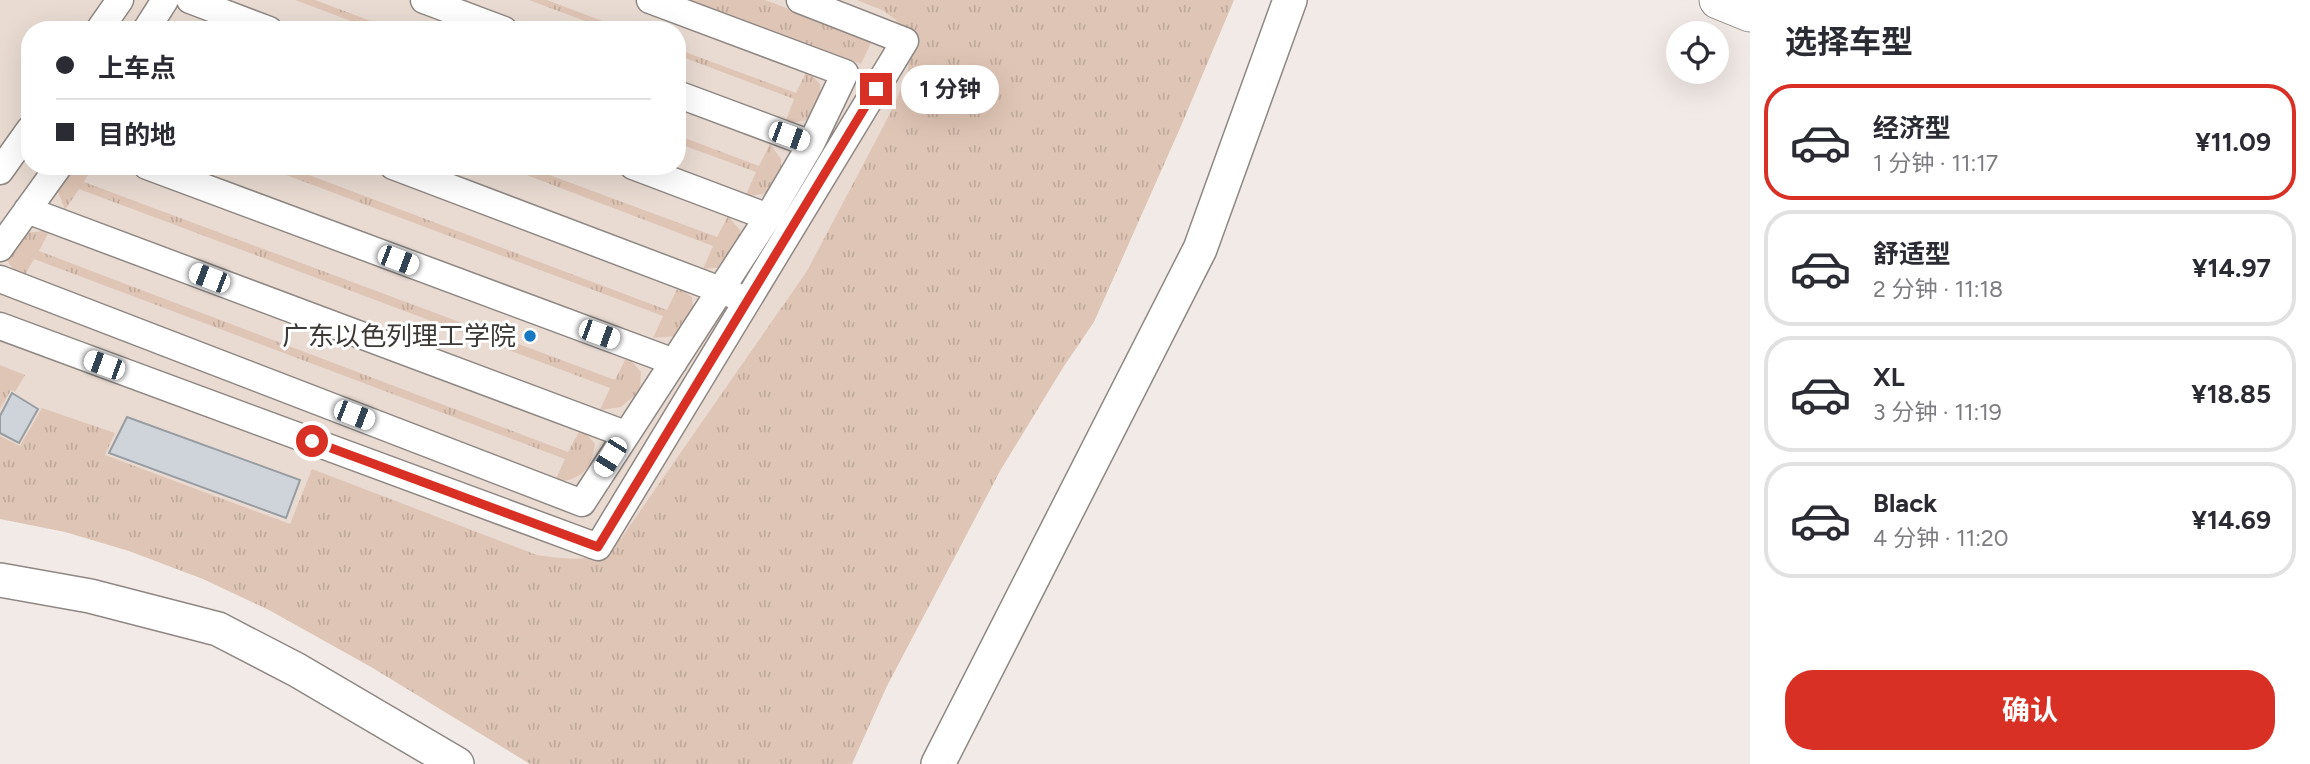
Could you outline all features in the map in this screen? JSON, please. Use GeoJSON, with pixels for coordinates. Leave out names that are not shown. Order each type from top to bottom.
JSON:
{"type":"FeatureCollection","features":[{"type":"Feature","properties":{"kind":"main road"},"geometry":{"type":"LineString","coordinates":[[1718,0],[1750,13]]}},
{"type":"Feature","properties":{"kind":"street"},"geometry":{"type":"LineString","coordinates":[[105,21],[120,0]]}},
{"type":"Feature","properties":{"kind":"street"},"geometry":{"type":"LineString","coordinates":[[152,21],[165,0]]}},
{"type":"Feature","properties":{"kind":"street"},"geometry":{"type":"LineString","coordinates":[[190,0],[245,21]]}},
{"type":"Feature","properties":{"kind":"street"},"geometry":{"type":"LineString","coordinates":[[424,0],[480,21]]}},
{"type":"Feature","properties":{"kind":"street"},"geometry":{"type":"LineString","coordinates":[[0,279],[582,503],[768,217],[811,144],[845,73],[650,0]]}},
{"type":"Feature","properties":{"kind":"street"},"geometry":{"type":"LineString","coordinates":[[0,326],[598,547],[905,41],[800,0]]}},
{"type":"Feature","properties":{"kind":"street"},"geometry":{"type":"LineString","coordinates":[[938,764],[1200,249],[1290,0]]}},
{"type":"Feature","properties":{"kind":"street"},"geometry":{"type":"LineString","coordinates":[[686,97],[811,144]]}},
{"type":"Feature","properties":{"kind":"street"},"geometry":{"type":"LineString","coordinates":[[0,171],[21,142]]}},
{"type":"Feature","properties":{"kind":"street"},"geometry":{"type":"LineString","coordinates":[[0,248],[52,175]]}},
{"type":"Feature","properties":{"kind":"street"},"geometry":{"type":"LineString","coordinates":[[171,175],[674,362]]}},
{"type":"Feature","properties":{"kind":"street"},"geometry":{"type":"LineString","coordinates":[[417,175],[747,301]]}},
{"type":"Feature","properties":{"kind":"street"},"geometry":{"type":"LineString","coordinates":[[657,175],[768,217]]}},
{"type":"Feature","properties":{"kind":"street"},"geometry":{"type":"LineString","coordinates":[[27,210],[625,434]]}},
{"type":"Feature","properties":{"kind":"street"},"geometry":{"type":"LineString","coordinates":[[0,580],[90,596],[218,629],[297,670],[457,764]]}},
{"type":"Feature","properties":{"kind":"shaded area","name":"广东以色列理工学院"},"geometry":{"type":"Polygon","coordinates":[[[0,0],[1056,0],[845,764],[268,595],[0,505],[0,0]]]}},
{"type":"Feature","properties":{"kind":"green space"},"geometry":{"type":"Polygon","coordinates":[[[295,0],[315,0],[371,21],[351,21],[295,0]]]}},
{"type":"Feature","properties":{"kind":"green space"},"geometry":{"type":"Polygon","coordinates":[[[529,0],[547,0],[602,21],[585,21],[529,0]]]}},
{"type":"Feature","properties":{"kind":"green space"},"geometry":{"type":"Polygon","coordinates":[[[691,0],[765,0],[864,37],[871,43],[861,64],[691,0]]]}},
{"type":"Feature","properties":{"kind":"green space"},"geometry":{"type":"Polygon","coordinates":[[[857,0],[1234,0],[1094,322],[1000,471],[887,686],[852,764],[530,764],[371,667],[269,610],[203,579],[129,551],[65,532],[0,519],[0,436],[20,446],[42,408],[115,433],[105,455],[290,524],[312,469],[537,555],[577,559],[605,551],[622,537],[807,271],[894,106],[908,70],[910,48],[896,20],[882,10],[857,0]]]}},
{"type":"Feature","properties":{"kind":"green space"},"geometry":{"type":"Polygon","coordinates":[[[686,52],[796,93],[807,70],[820,84],[821,104],[805,121],[785,123],[794,99],[686,58],[686,52]]]}},
{"type":"Feature","properties":{"kind":"green space"},"geometry":{"type":"Polygon","coordinates":[[[686,138],[759,166],[770,144],[781,159],[781,177],[768,193],[745,197],[756,172],[686,146],[686,138]]]}},
{"type":"Feature","properties":{"kind":"green space"},"geometry":{"type":"Polygon","coordinates":[[[61,175],[88,175],[84,182],[615,380],[627,356],[641,372],[640,391],[621,407],[600,410],[610,388],[79,189],[65,210],[57,189],[61,175]]]}},
{"type":"Feature","properties":{"kind":"green space"},"geometry":{"type":"Polygon","coordinates":[[[286,175],[309,175],[667,310],[678,287],[692,297],[694,318],[677,336],[653,338],[663,316],[286,175]]]}},
{"type":"Feature","properties":{"kind":"green space"},"geometry":{"type":"Polygon","coordinates":[[[527,175],[549,175],[717,237],[728,216],[740,230],[740,250],[725,267],[703,269],[713,246],[527,175]]]}},
{"type":"Feature","properties":{"kind":"green space"},"geometry":{"type":"Polygon","coordinates":[[[50,230],[39,251],[568,452],[581,428],[595,444],[590,462],[578,476],[554,483],[565,459],[34,259],[22,280],[8,262],[10,246],[26,233],[50,230]]]}},
{"type":"Feature","properties":{"kind":"green space"},"geometry":{"type":"Polygon","coordinates":[[[0,365],[25,375],[15,392],[11,390],[0,409],[0,365]]]}},
{"type":"Feature","properties":{"kind":"building"},"geometry":{"type":"Polygon","coordinates":[[[12,393],[38,409],[19,443],[0,433],[0,416],[12,393]]]}},
{"type":"Feature","properties":{"kind":"building"},"geometry":{"type":"Polygon","coordinates":[[[127,417],[300,480],[286,518],[109,453],[127,417]]]}},
{"type":"Feature","properties":{"kind":"place","name":"广东以色列理工学院"},"geometry":{"type":"Point","coordinates":[530,336]}},
{"type":"Feature","properties":{"kind":"route"},"geometry":{"type":"LineString","coordinates":[[312,441],[598,547],[876,89]]}}]}
